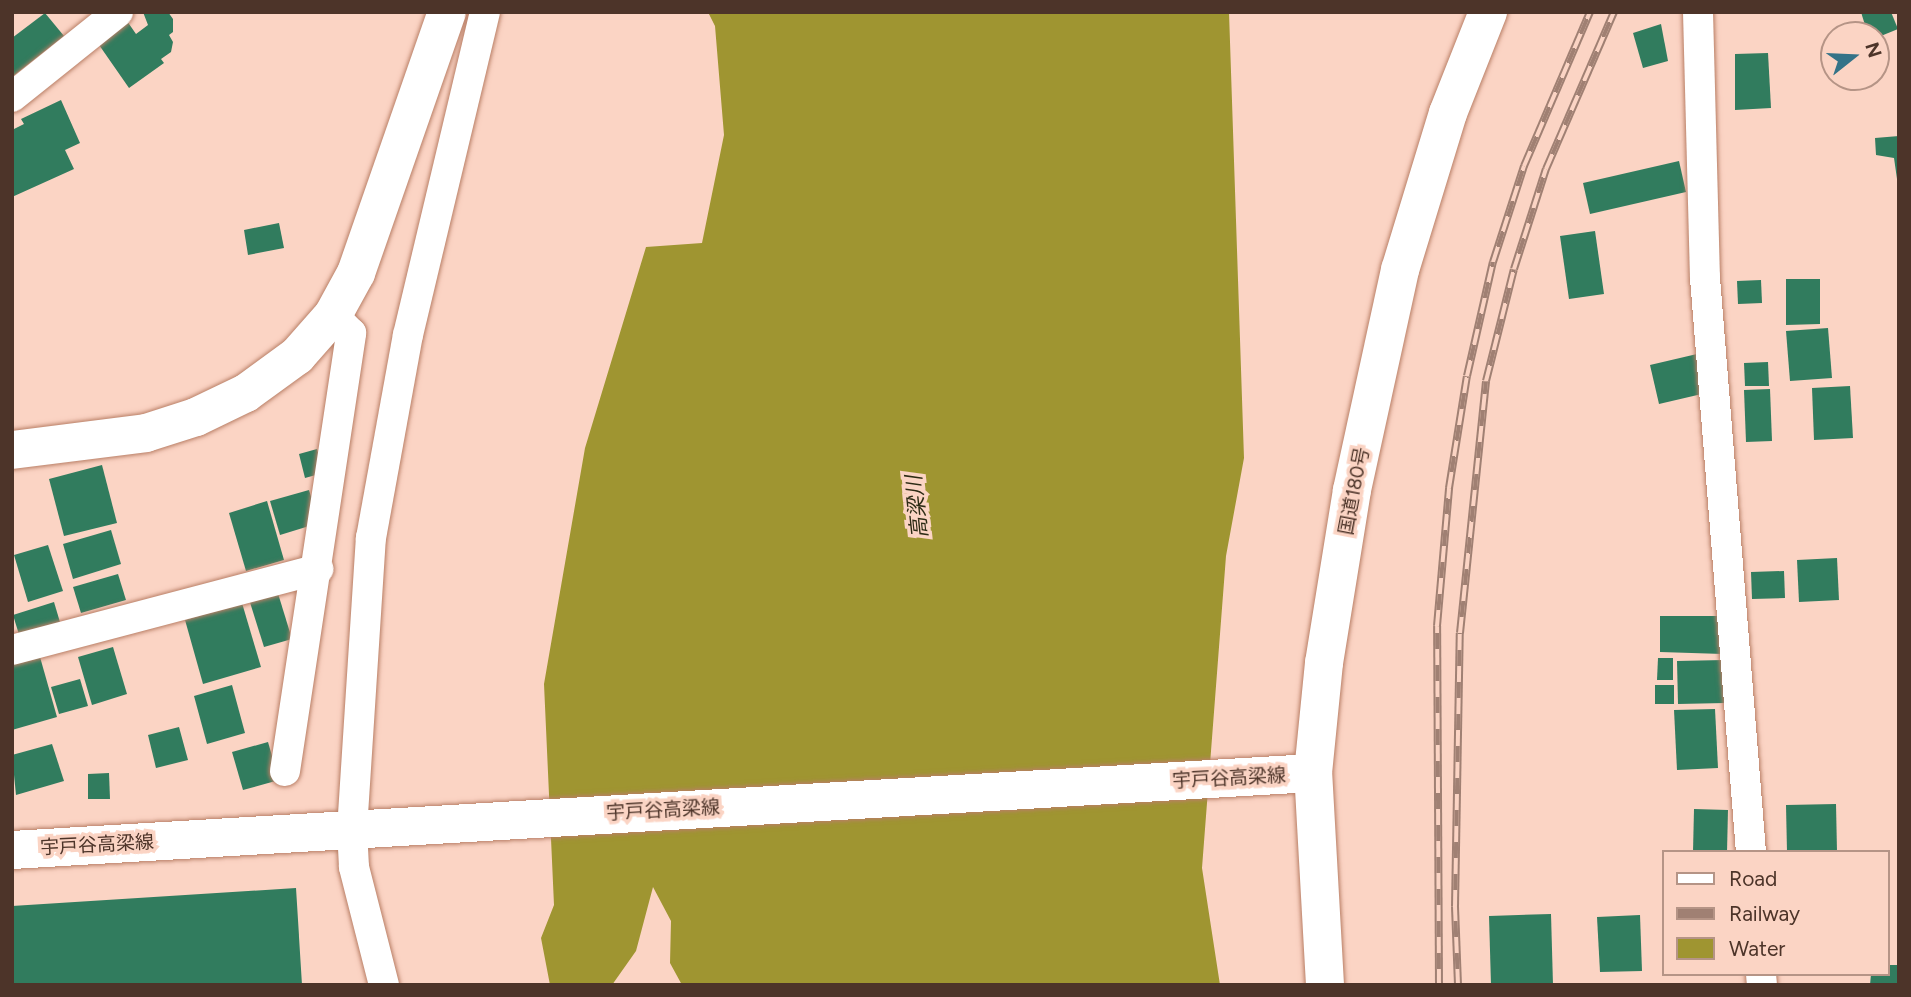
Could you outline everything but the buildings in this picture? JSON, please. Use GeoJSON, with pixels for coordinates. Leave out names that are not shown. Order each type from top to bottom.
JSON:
{"type":"FeatureCollection","features":[{"type":"Feature","properties":{"kind":"main road"},"geometry":{"type":"LineString","coordinates":[[12,450],[146,433],[196,418],[246,393],[297,356],[334,315],[356,273],[447,12]]}},
{"type":"Feature","properties":{"kind":"main road","name":"国道180号"},"geometry":{"type":"LineString","coordinates":[[1325,985],[1297,774],[1324,663],[1352,490],[1400,270],[1448,113],[1488,12]]}},
{"type":"Feature","properties":{"kind":"main road","name":"宇戸谷高梁線"},"geometry":{"type":"LineString","coordinates":[[12,850],[1297,774]]}},
{"type":"Feature","properties":{"kind":"street"},"geometry":{"type":"LineString","coordinates":[[12,97],[118,12]]}},
{"type":"Feature","properties":{"kind":"street"},"geometry":{"type":"LineString","coordinates":[[384,985],[354,867],[362,828],[370,538],[408,335],[485,12]]}},
{"type":"Feature","properties":{"kind":"street"},"geometry":{"type":"LineString","coordinates":[[1698,12],[1705,278],[1751,850]]}},
{"type":"Feature","properties":{"kind":"street"},"geometry":{"type":"LineString","coordinates":[[285,771],[318,569],[351,333],[334,315]]}},
{"type":"Feature","properties":{"kind":"street"},"geometry":{"type":"LineString","coordinates":[[12,650],[318,569]]}},
{"type":"Feature","properties":{"kind":"water","name":"高梁川"},"geometry":{"type":"Polygon","coordinates":[[[708,12],[1229,12],[1244,458],[1226,556],[1202,868],[1220,985],[682,985],[670,963],[671,921],[653,887],[636,951],[612,985],[550,985],[541,938],[554,905],[544,684],[585,448],[646,247],[702,243],[724,135],[715,26],[708,12]]]}},
{"type":"Feature","properties":{"kind":"railway"},"geometry":{"type":"LineString","coordinates":[[1439,985],[1437,626],[1449,488],[1467,376],[1493,262],[1524,166],[1590,12]]}},
{"type":"Feature","properties":{"kind":"railway"},"geometry":{"type":"LineString","coordinates":[[1458,985],[1455,906],[1460,633],[1486,381],[1514,269],[1546,169],[1614,12]]}}]}
